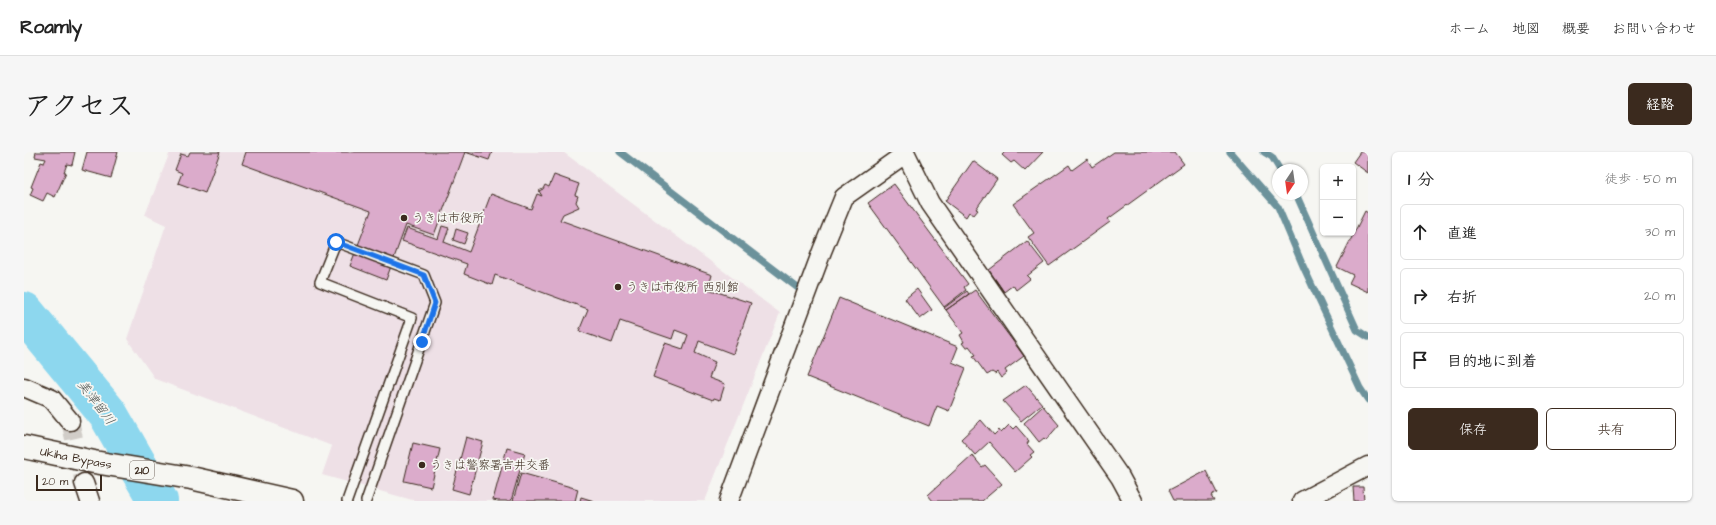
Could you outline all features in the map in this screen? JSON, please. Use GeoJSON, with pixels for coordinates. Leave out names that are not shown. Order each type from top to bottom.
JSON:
{"type":"FeatureCollection","features":[{"type":"Feature","properties":{"kind":"highway","name":"Ukiha Bypass"},"geometry":{"type":"LineString","coordinates":[[24,447],[94,462],[190,478],[292,501]]}},
{"type":"Feature","properties":{"kind":"street"},"geometry":{"type":"LineString","coordinates":[[729,501],[822,251],[844,197],[905,153],[930,202],[1116,470],[1133,501]]}},
{"type":"Feature","properties":{"kind":"street"},"geometry":{"type":"LineString","coordinates":[[24,387],[52,399],[70,421]]}},
{"type":"Feature","properties":{"kind":"street"},"geometry":{"type":"LineString","coordinates":[[1305,500],[1368,466]]}},
{"type":"Feature","properties":{"kind":"street"},"geometry":{"type":"LineString","coordinates":[[84,483],[90,501]]}},
{"type":"Feature","properties":{"kind":"lane"},"geometry":{"type":"LineString","coordinates":[[347,501],[412,318],[320,282],[336,242],[424,275],[435,303],[366,501]]}},
{"type":"Feature","properties":{"kind":"shaded area"},"geometry":{"type":"Polygon","coordinates":[[[170,152],[563,152],[780,313],[705,501],[416,501],[322,475],[332,446],[155,379],[127,339],[166,225],[145,215],[170,152]]]}},
{"type":"Feature","properties":{"kind":"building"},"geometry":{"type":"Polygon","coordinates":[[[36,152],[75,152],[72,165],[67,164],[64,172],[66,172],[55,197],[47,193],[43,201],[30,195],[33,188],[31,187],[41,162],[44,163],[46,159],[35,157],[36,152]]]}},
{"type":"Feature","properties":{"kind":"building"},"geometry":{"type":"Polygon","coordinates":[[[87,152],[118,152],[111,178],[82,170],[87,152]]]}},
{"type":"Feature","properties":{"kind":"building"},"geometry":{"type":"Polygon","coordinates":[[[190,152],[220,152],[205,193],[178,183],[182,173],[175,170],[181,154],[188,156],[190,152]]]}},
{"type":"Feature","properties":{"kind":"building","name":"うきは市役所"},"geometry":{"type":"Polygon","coordinates":[[[246,152],[465,152],[434,235],[406,225],[386,280],[350,266],[371,211],[242,164],[246,152]]]}},
{"type":"Feature","properties":{"kind":"building"},"geometry":{"type":"Polygon","coordinates":[[[465,152],[492,152],[489,160],[465,152]]]}},
{"type":"Feature","properties":{"kind":"building"},"geometry":{"type":"Polygon","coordinates":[[[1005,152],[1043,152],[1025,171],[1014,161],[1011,163],[1002,155],[1005,152]]]}},
{"type":"Feature","properties":{"kind":"building"},"geometry":{"type":"Polygon","coordinates":[[[1114,152],[1175,152],[1184,164],[1108,219],[1110,222],[1049,266],[1028,237],[1034,233],[1013,204],[1069,165],[1072,170],[1087,159],[1092,167],[1114,152]]]}},
{"type":"Feature","properties":{"kind":"building"},"geometry":{"type":"Polygon","coordinates":[[[1360,152],[1368,152],[1368,173],[1356,164],[1353,162],[1360,152]]]}},
{"type":"Feature","properties":{"kind":"building"},"geometry":{"type":"Polygon","coordinates":[[[973,161],[997,179],[976,209],[978,210],[974,215],[969,212],[966,217],[945,201],[973,161]]]}},
{"type":"Feature","properties":{"kind":"building","name":"うきは市役所 西別館"},"geometry":{"type":"Polygon","coordinates":[[[554,175],[579,184],[575,195],[578,196],[576,202],[579,207],[563,214],[560,220],[712,275],[708,289],[751,303],[733,354],[699,341],[695,353],[715,362],[709,378],[725,384],[720,400],[714,398],[713,400],[653,377],[665,343],[683,349],[688,335],[675,330],[672,339],[620,321],[612,343],[579,331],[588,309],[495,275],[492,285],[464,274],[467,264],[402,241],[407,228],[438,239],[442,226],[449,228],[444,242],[469,252],[491,194],[531,209],[537,194],[542,196],[539,191],[543,189],[545,185],[549,187],[554,175]]]}},
{"type":"Feature","properties":{"kind":"building"},"geometry":{"type":"Polygon","coordinates":[[[894,184],[968,284],[964,287],[966,290],[944,307],[868,203],[894,184]]]}},
{"type":"Feature","properties":{"kind":"building"},"geometry":{"type":"Polygon","coordinates":[[[1365,211],[1368,213],[1368,292],[1349,283],[1353,275],[1337,267],[1352,236],[1356,236],[1356,229],[1365,211]]]}},
{"type":"Feature","properties":{"kind":"building"},"geometry":{"type":"Polygon","coordinates":[[[456,229],[468,233],[464,244],[453,240],[456,229]]]}},
{"type":"Feature","properties":{"kind":"building"},"geometry":{"type":"Polygon","coordinates":[[[1027,241],[1044,263],[1027,276],[1030,279],[1016,290],[1013,285],[1004,292],[989,270],[1027,241]]]}},
{"type":"Feature","properties":{"kind":"building"},"geometry":{"type":"Polygon","coordinates":[[[917,289],[932,310],[920,319],[905,299],[917,289]]]}},
{"type":"Feature","properties":{"kind":"building"},"geometry":{"type":"Polygon","coordinates":[[[975,290],[1024,356],[1005,370],[1007,373],[1001,378],[997,372],[995,374],[992,372],[987,375],[973,356],[976,355],[969,346],[966,348],[962,343],[964,342],[960,335],[963,333],[946,310],[975,290]]]}},
{"type":"Feature","properties":{"kind":"building"},"geometry":{"type":"Polygon","coordinates":[[[967,291],[969,294],[946,310],[944,308],[967,291]]]}},
{"type":"Feature","properties":{"kind":"building"},"geometry":{"type":"Polygon","coordinates":[[[839,298],[958,347],[952,362],[966,368],[949,411],[937,406],[929,426],[807,377],[839,298]]]}},
{"type":"Feature","properties":{"kind":"building"},"geometry":{"type":"Polygon","coordinates":[[[1026,385],[1042,404],[1021,421],[1003,401],[1026,385]]]}},
{"type":"Feature","properties":{"kind":"building"},"geometry":{"type":"Polygon","coordinates":[[[1043,406],[1059,425],[1046,440],[1044,438],[1039,442],[1024,423],[1043,406]]]}},
{"type":"Feature","properties":{"kind":"building"},"geometry":{"type":"Polygon","coordinates":[[[981,420],[994,435],[999,430],[1001,433],[1009,425],[1013,429],[1016,426],[1029,441],[1027,444],[1034,452],[1030,455],[1032,457],[1015,472],[989,442],[975,455],[961,439],[981,420]]]}},
{"type":"Feature","properties":{"kind":"building"},"geometry":{"type":"Polygon","coordinates":[[[466,437],[483,442],[469,494],[452,489],[466,437]]]}},
{"type":"Feature","properties":{"kind":"building","name":"うきは警察署吉井交番"},"geometry":{"type":"Polygon","coordinates":[[[413,443],[440,449],[431,487],[404,481],[413,443]]]}},
{"type":"Feature","properties":{"kind":"building"},"geometry":{"type":"Polygon","coordinates":[[[507,448],[525,453],[511,501],[493,500],[507,448]]]}},
{"type":"Feature","properties":{"kind":"building"},"geometry":{"type":"Polygon","coordinates":[[[972,455],[982,467],[985,465],[1002,484],[982,501],[933,501],[928,495],[972,455]]]}},
{"type":"Feature","properties":{"kind":"building"},"geometry":{"type":"Polygon","coordinates":[[[1206,471],[1217,493],[1211,496],[1214,501],[1173,501],[1168,491],[1206,471]]]}},
{"type":"Feature","properties":{"kind":"building"},"geometry":{"type":"Polygon","coordinates":[[[521,473],[578,489],[575,501],[513,501],[521,473]]]}},
{"type":"Feature","properties":{"kind":"building"},"geometry":{"type":"Polygon","coordinates":[[[1353,487],[1363,487],[1364,501],[1354,501],[1353,487]]]}},
{"type":"Feature","properties":{"kind":"building"},"geometry":{"type":"Polygon","coordinates":[[[581,497],[594,501],[580,501],[581,497]]]}},
{"type":"Feature","properties":{"kind":"waterway"},"geometry":{"type":"LineString","coordinates":[[620,152],[803,292]]}},
{"type":"Feature","properties":{"kind":"waterway"},"geometry":{"type":"LineString","coordinates":[[1230,152],[1278,207],[1303,266],[1360,388],[1368,400]]}},
{"type":"Feature","properties":{"kind":"waterway"},"geometry":{"type":"LineString","coordinates":[[1264,152],[1272,157],[1276,164]]}},
{"type":"Feature","properties":{"kind":"waterway"},"geometry":{"type":"LineString","coordinates":[[1299,200],[1357,330],[1368,337]]}},
{"type":"Feature","properties":{"kind":"waterway","name":"美津留川"},"geometry":{"type":"LineString","coordinates":[[24,312],[108,414],[158,501]]}},
{"type":"Feature","properties":{"kind":"tunnel"},"geometry":{"type":"LineString","coordinates":[[70,421],[84,483]]}},
{"type":"Feature","properties":{"kind":"place","name":"うきは市役所"},"geometry":{"type":"Point","coordinates":[404,218]}},
{"type":"Feature","properties":{"kind":"place","name":"うきは市役所 西別館"},"geometry":{"type":"Point","coordinates":[618,287]}},
{"type":"Feature","properties":{"kind":"place","name":"うきは警察署吉井交番"},"geometry":{"type":"Point","coordinates":[422,465]}},
{"type":"Feature","properties":{"kind":"route"},"geometry":{"type":"LineString","coordinates":[[336,242],[424,275],[435,303],[422,342]]}}]}
